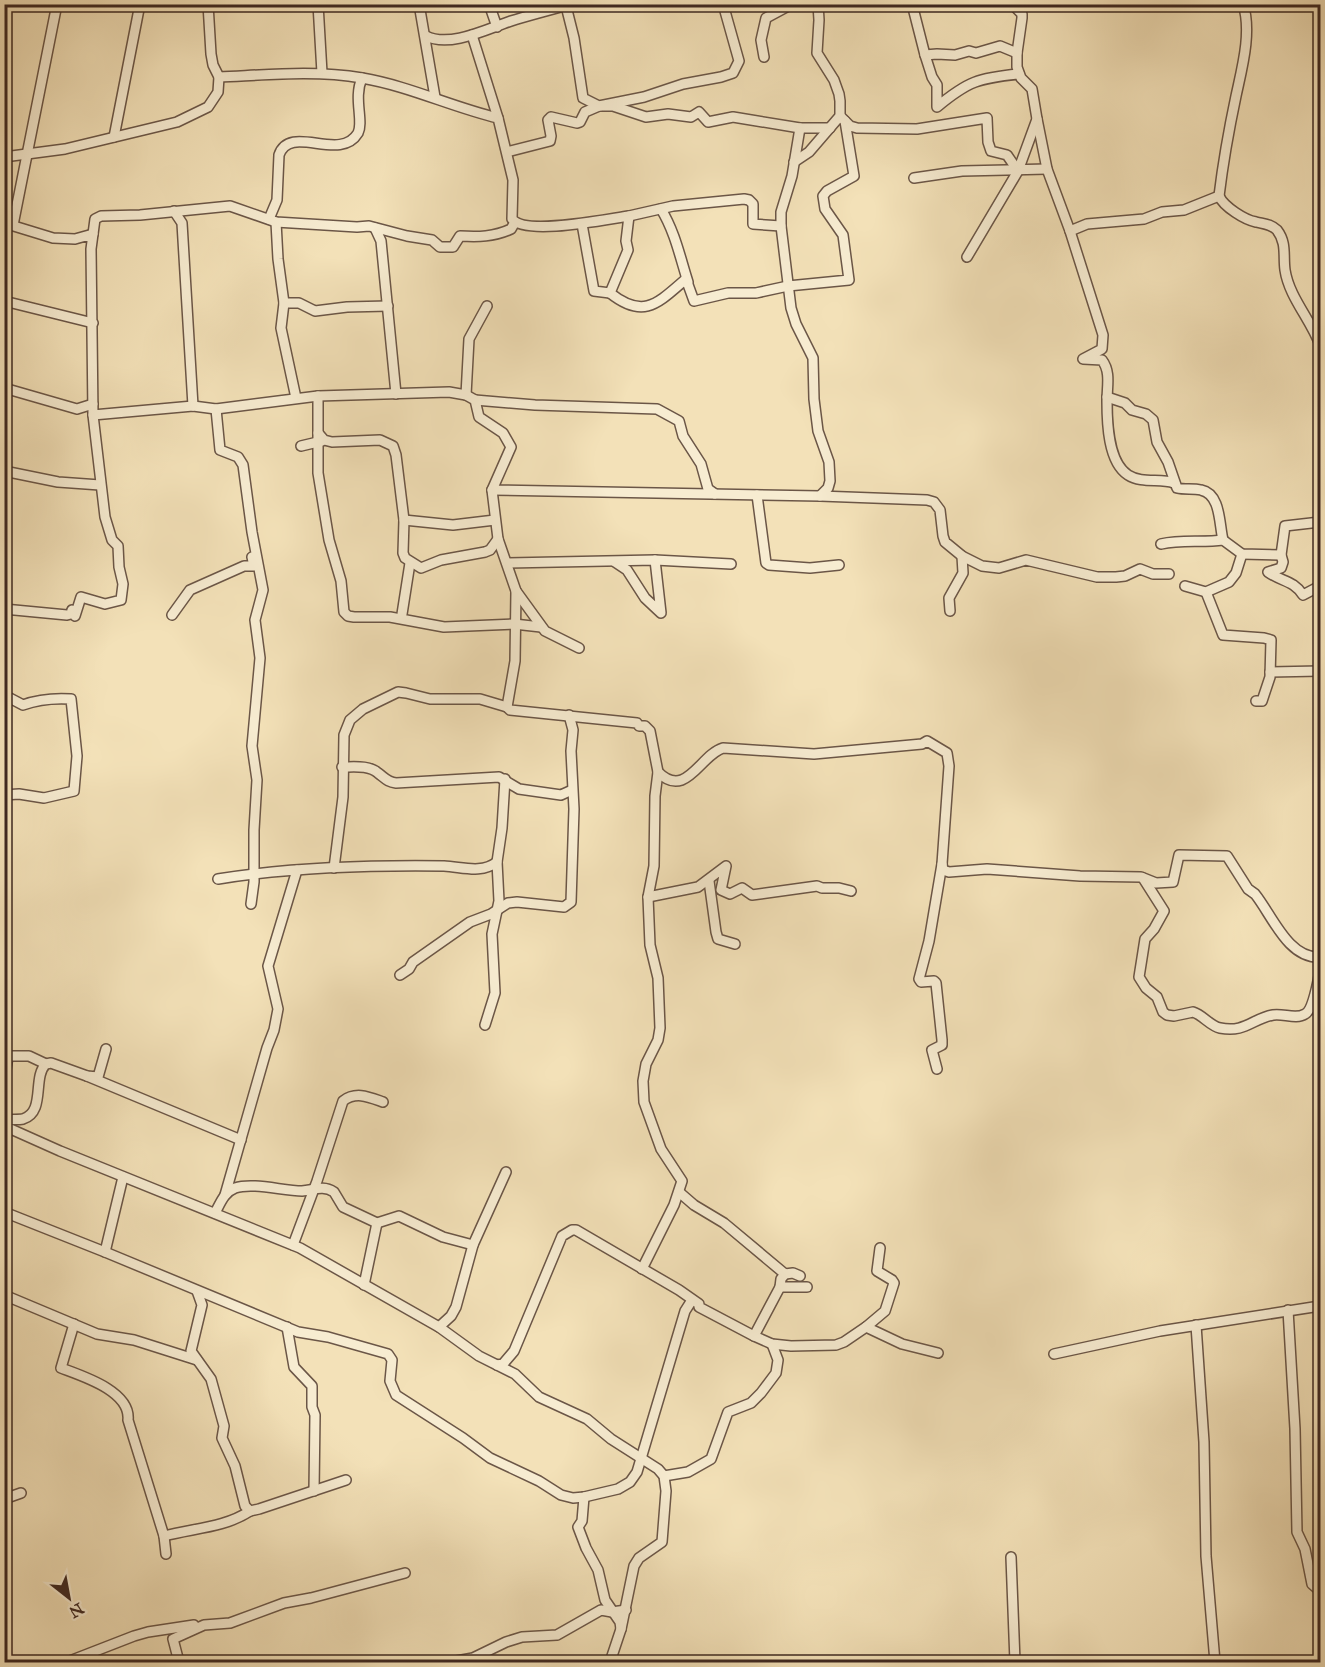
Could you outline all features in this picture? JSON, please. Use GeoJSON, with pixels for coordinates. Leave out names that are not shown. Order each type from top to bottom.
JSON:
{"type":"FeatureCollection","features":[{"type":"Feature","properties":{"kind":"street"},"geometry":{"type":"LineString","coordinates":[[57,4],[9,224],[54,237],[75,239],[93,234]]}},
{"type":"Feature","properties":{"kind":"street"},"geometry":{"type":"LineString","coordinates":[[114,137],[140,4]]}},
{"type":"Feature","properties":{"kind":"street"},"geometry":{"type":"LineString","coordinates":[[4,157],[65,148],[177,122],[195,114],[213,101],[218,92],[219,77],[211,54],[208,4]]}},
{"type":"Feature","properties":{"kind":"street"},"geometry":{"type":"LineString","coordinates":[[318,4],[322,73]]}},
{"type":"Feature","properties":{"kind":"street"},"geometry":{"type":"LineString","coordinates":[[419,4],[435,97]]}},
{"type":"Feature","properties":{"kind":"street"},"geometry":{"type":"LineString","coordinates":[[489,4],[497,27]]}},
{"type":"Feature","properties":{"kind":"street"},"geometry":{"type":"LineString","coordinates":[[507,152],[549,141],[551,136],[548,120],[551,117],[578,123],[585,112],[599,106],[644,97],[683,84],[733,73],[739,61],[723,4]]}},
{"type":"Feature","properties":{"kind":"street"},"geometry":{"type":"LineString","coordinates":[[764,57],[761,40],[766,18],[792,4]]}},
{"type":"Feature","properties":{"kind":"street"},"geometry":{"type":"LineString","coordinates":[[693,301],[728,293],[756,293],[788,286],[849,280],[843,235],[825,209],[824,196],[827,191],[854,176],[834,80],[817,52],[818,4]]}},
{"type":"Feature","properties":{"kind":"street"},"geometry":{"type":"LineString","coordinates":[[912,4],[925,55],[937,85],[937,107],[970,82],[1018,74]]}},
{"type":"Feature","properties":{"kind":"street"},"geometry":{"type":"LineString","coordinates":[[1012,4],[1023,18],[1017,53],[1018,74],[1032,89],[1047,169],[1070,231],[1103,335],[1102,349],[1083,359],[1102,360],[1107,367],[1109,440],[1112,452],[1128,475],[1146,481],[1161,480],[1174,483]]}},
{"type":"Feature","properties":{"kind":"street"},"geometry":{"type":"LineString","coordinates":[[1243,4],[1247,17],[1241,73],[1223,163],[1220,196],[1222,202],[1232,210],[1254,222],[1266,223],[1275,228],[1280,235],[1285,247],[1285,269],[1293,294],[1320,345]]}},
{"type":"Feature","properties":{"kind":"street"},"geometry":{"type":"LineString","coordinates":[[426,36],[433,39],[465,38],[568,5],[583,98],[599,106],[613,106],[646,117],[668,114],[691,117],[699,112],[708,122],[733,117],[800,128],[830,128]]}},
{"type":"Feature","properties":{"kind":"street"},"geometry":{"type":"LineString","coordinates":[[472,35],[507,152],[513,180],[512,219],[515,222],[526,227],[582,224],[694,204],[749,200],[753,204],[753,224],[781,226]]}},
{"type":"Feature","properties":{"kind":"street"},"geometry":{"type":"LineString","coordinates":[[925,55],[955,55],[969,51],[976,53],[1000,46],[1017,53]]}},
{"type":"Feature","properties":{"kind":"street"},"geometry":{"type":"LineString","coordinates":[[219,77],[322,73],[362,78],[435,97],[498,118]]}},
{"type":"Feature","properties":{"kind":"street"},"geometry":{"type":"LineString","coordinates":[[296,398],[281,328],[284,303],[273,220],[277,200],[279,155],[287,144],[298,142],[334,146],[358,133],[357,94],[362,78]]}},
{"type":"Feature","properties":{"kind":"street"},"geometry":{"type":"LineString","coordinates":[[794,162],[809,152],[842,118]]}},
{"type":"Feature","properties":{"kind":"street"},"geometry":{"type":"LineString","coordinates":[[842,118],[850,126],[858,129],[917,129],[987,118],[988,142],[991,151],[1007,155],[1018,171]]}},
{"type":"Feature","properties":{"kind":"street"},"geometry":{"type":"LineString","coordinates":[[967,257],[1018,171],[1037,119]]}},
{"type":"Feature","properties":{"kind":"street"},"geometry":{"type":"LineString","coordinates":[[800,128],[788,192],[781,212],[781,226],[788,286],[796,324],[813,358],[814,399],[818,431],[829,462],[828,488],[820,496]]}},
{"type":"Feature","properties":{"kind":"street"},"geometry":{"type":"LineString","coordinates":[[914,178],[962,171],[1047,169]]}},
{"type":"Feature","properties":{"kind":"street"},"geometry":{"type":"LineString","coordinates":[[1070,231],[1087,224],[1144,219],[1162,212],[1184,210],[1220,196]]}},
{"type":"Feature","properties":{"kind":"street"},"geometry":{"type":"LineString","coordinates":[[4,609],[67,615],[71,614],[72,610],[75,616],[81,597],[105,604],[121,600],[123,584],[118,546],[112,540],[105,518],[93,415],[91,249],[95,219],[101,216],[140,215],[230,206],[273,220],[369,226],[432,240],[440,247],[453,247],[460,236],[481,237],[501,234],[511,230],[515,222]]}},
{"type":"Feature","properties":{"kind":"street"},"geometry":{"type":"LineString","coordinates":[[661,209],[677,240],[693,301]]}},
{"type":"Feature","properties":{"kind":"street"},"geometry":{"type":"LineString","coordinates":[[174,211],[182,224],[193,406]]}},
{"type":"Feature","properties":{"kind":"street"},"geometry":{"type":"LineString","coordinates":[[610,293],[628,250],[626,241],[629,216]]}},
{"type":"Feature","properties":{"kind":"street"},"geometry":{"type":"LineString","coordinates":[[582,224],[594,291],[610,293],[622,303],[643,308],[653,306],[686,279],[693,301]]}},
{"type":"Feature","properties":{"kind":"street"},"geometry":{"type":"LineString","coordinates":[[375,228],[381,241],[396,394]]}},
{"type":"Feature","properties":{"kind":"street"},"geometry":{"type":"LineString","coordinates":[[4,301],[93,323]]}},
{"type":"Feature","properties":{"kind":"street"},"geometry":{"type":"LineString","coordinates":[[284,303],[299,303],[315,311],[347,306],[388,306]]}},
{"type":"Feature","properties":{"kind":"street"},"geometry":{"type":"LineString","coordinates":[[466,395],[470,339],[486,306]]}},
{"type":"Feature","properties":{"kind":"street"},"geometry":{"type":"LineString","coordinates":[[4,388],[77,409],[93,404]]}},
{"type":"Feature","properties":{"kind":"street"},"geometry":{"type":"LineString","coordinates":[[93,415],[193,406],[216,409],[318,396],[448,392],[466,395],[475,400],[535,405],[657,409],[679,421],[683,436],[701,465],[708,489],[715,494]]}},
{"type":"Feature","properties":{"kind":"street"},"geometry":{"type":"LineString","coordinates":[[318,396],[320,439],[318,473],[329,540],[341,581],[344,612],[348,616],[390,617],[452,628],[514,624],[541,627]]}},
{"type":"Feature","properties":{"kind":"street"},"geometry":{"type":"LineString","coordinates":[[1107,397],[1125,403],[1132,410],[1146,414],[1153,420],[1157,442],[1168,462],[1174,483],[1177,488],[1202,490],[1210,494],[1217,506],[1223,540]]}},
{"type":"Feature","properties":{"kind":"street"},"geometry":{"type":"LineString","coordinates":[[475,400],[479,417],[503,433],[511,447],[492,490],[498,539],[516,591],[545,631],[579,648]]}},
{"type":"Feature","properties":{"kind":"street"},"geometry":{"type":"LineString","coordinates":[[216,409],[220,450],[238,457],[243,465],[263,590],[255,620],[260,658],[252,746],[257,780],[251,904]]}},
{"type":"Feature","properties":{"kind":"street"},"geometry":{"type":"LineString","coordinates":[[301,446],[320,439],[340,443],[380,440],[393,446],[404,520],[403,553],[410,563],[421,568],[441,560],[485,552],[490,550],[498,539]]}},
{"type":"Feature","properties":{"kind":"street"},"geometry":{"type":"LineString","coordinates":[[4,471],[58,482],[100,485]]}},
{"type":"Feature","properties":{"kind":"street"},"geometry":{"type":"LineString","coordinates":[[492,490],[927,500],[934,502],[940,510],[945,542],[962,556],[982,566],[999,568],[1026,560],[1097,577],[1125,576],[1140,569],[1153,574],[1169,574]]}},
{"type":"Feature","properties":{"kind":"street"},"geometry":{"type":"LineString","coordinates":[[757,495],[766,563],[769,566],[810,568],[839,565]]}},
{"type":"Feature","properties":{"kind":"street"},"geometry":{"type":"LineString","coordinates":[[404,520],[453,525],[495,520]]}},
{"type":"Feature","properties":{"kind":"street"},"geometry":{"type":"LineString","coordinates":[[1320,522],[1285,526],[1281,568],[1268,572],[1278,579],[1297,586],[1303,595],[1320,586]]}},
{"type":"Feature","properties":{"kind":"street"},"geometry":{"type":"LineString","coordinates":[[172,615],[190,590],[244,566],[254,566],[248,543],[252,532]]}},
{"type":"Feature","properties":{"kind":"street"},"geometry":{"type":"LineString","coordinates":[[1161,544],[1179,540],[1205,542],[1223,540],[1242,554],[1281,555]]}},
{"type":"Feature","properties":{"kind":"street"},"geometry":{"type":"LineString","coordinates":[[1185,586],[1206,592],[1229,582],[1236,573],[1242,554]]}},
{"type":"Feature","properties":{"kind":"street"},"geometry":{"type":"LineString","coordinates":[[950,611],[949,598],[963,573],[962,556]]}},
{"type":"Feature","properties":{"kind":"street"},"geometry":{"type":"LineString","coordinates":[[507,562],[655,560],[731,564]]}},
{"type":"Feature","properties":{"kind":"street"},"geometry":{"type":"LineString","coordinates":[[614,561],[627,570],[645,598],[661,613],[655,560]]}},
{"type":"Feature","properties":{"kind":"street"},"geometry":{"type":"LineString","coordinates":[[402,614],[410,563]]}},
{"type":"Feature","properties":{"kind":"street"},"geometry":{"type":"LineString","coordinates":[[507,707],[515,661],[516,591]]}},
{"type":"Feature","properties":{"kind":"street"},"geometry":{"type":"LineString","coordinates":[[1206,592],[1222,635],[1271,640],[1270,672],[1262,701],[1256,701]]}},
{"type":"Feature","properties":{"kind":"street"},"geometry":{"type":"LineString","coordinates":[[1270,672],[1320,671]]}},
{"type":"Feature","properties":{"kind":"street"},"geometry":{"type":"LineString","coordinates":[[334,868],[343,797],[344,735],[350,720],[363,709],[398,692],[430,699],[480,699],[510,710],[637,723],[650,731],[658,772],[655,796],[654,866],[648,897],[651,952],[658,978],[660,1028],[658,1040],[646,1064],[643,1081],[644,1102],[661,1149],[682,1181],[679,1192],[642,1269]]}},
{"type":"Feature","properties":{"kind":"street"},"geometry":{"type":"LineString","coordinates":[[4,695],[23,705],[33,701],[56,698],[71,699],[77,756],[74,791],[44,798],[19,794],[4,795]]}},
{"type":"Feature","properties":{"kind":"street"},"geometry":{"type":"LineString","coordinates":[[400,975],[414,962],[470,922],[508,903],[564,907],[571,902],[574,809],[573,730],[569,715]]}},
{"type":"Feature","properties":{"kind":"street"},"geometry":{"type":"LineString","coordinates":[[658,772],[666,780],[673,782],[684,779],[699,768],[715,751],[723,748],[814,754],[922,744],[927,741],[947,753],[949,766],[942,864],[929,941],[919,979],[921,982],[934,981],[936,983],[942,1040],[942,1045],[932,1050],[937,1069]]}},
{"type":"Feature","properties":{"kind":"street"},"geometry":{"type":"LineString","coordinates":[[342,767],[365,767],[374,770],[389,782],[396,783],[493,777],[505,779],[514,788],[519,789],[561,795],[572,790]]}},
{"type":"Feature","properties":{"kind":"street"},"geometry":{"type":"LineString","coordinates":[[485,1026],[495,993],[492,934],[497,909],[497,862],[505,779]]}},
{"type":"Feature","properties":{"kind":"street"},"geometry":{"type":"LineString","coordinates":[[942,864],[943,870],[949,872],[987,869],[1080,876],[1141,877],[1156,883],[1173,882],[1179,855],[1227,856],[1248,889],[1255,894],[1291,944],[1309,957],[1320,957]]}},
{"type":"Feature","properties":{"kind":"street"},"geometry":{"type":"LineString","coordinates":[[218,879],[254,873],[334,868],[440,866],[481,870],[497,862]]}},
{"type":"Feature","properties":{"kind":"street"},"geometry":{"type":"LineString","coordinates":[[648,897],[688,891],[709,881],[726,866],[721,890],[730,894],[741,888],[752,896],[817,886],[851,891]]}},
{"type":"Feature","properties":{"kind":"street"},"geometry":{"type":"LineString","coordinates":[[214,1213],[225,1195],[274,1030],[278,1009],[268,966],[297,870]]}},
{"type":"Feature","properties":{"kind":"street"},"geometry":{"type":"LineString","coordinates":[[1141,877],[1164,911],[1154,929],[1145,939],[1139,977],[1146,988],[1157,997],[1163,1012],[1167,1015],[1193,1012],[1217,1027],[1240,1029],[1273,1015],[1306,1014],[1310,1008],[1320,971]]}},
{"type":"Feature","properties":{"kind":"street"},"geometry":{"type":"LineString","coordinates":[[709,881],[718,939],[735,944]]}},
{"type":"Feature","properties":{"kind":"street"},"geometry":{"type":"LineString","coordinates":[[87,1076],[98,1077],[106,1049]]}},
{"type":"Feature","properties":{"kind":"street"},"geometry":{"type":"LineString","coordinates":[[4,1083],[8,1056],[29,1056],[46,1064],[51,1063],[87,1076],[241,1140]]}},
{"type":"Feature","properties":{"kind":"street"},"geometry":{"type":"LineString","coordinates":[[4,1120],[22,1119],[32,1113],[36,1104],[41,1071],[46,1064]]}},
{"type":"Feature","properties":{"kind":"street"},"geometry":{"type":"LineString","coordinates":[[294,1245],[343,1101],[348,1096],[362,1095],[383,1102]]}},
{"type":"Feature","properties":{"kind":"street"},"geometry":{"type":"LineString","coordinates":[[4,1126],[123,1177],[294,1245],[439,1327],[479,1356],[515,1374],[539,1397],[587,1419],[611,1439],[658,1468],[664,1476],[666,1491],[662,1542],[639,1558],[634,1566],[626,1610],[610,1662]]}},
{"type":"Feature","properties":{"kind":"street"},"geometry":{"type":"LineString","coordinates":[[439,1327],[451,1316],[456,1307],[473,1245],[506,1172]]}},
{"type":"Feature","properties":{"kind":"street"},"geometry":{"type":"LineString","coordinates":[[105,1251],[123,1177]]}},
{"type":"Feature","properties":{"kind":"street"},"geometry":{"type":"LineString","coordinates":[[225,1195],[234,1188],[244,1186],[304,1191],[329,1189],[338,1196],[342,1207],[377,1223],[399,1216],[442,1237],[473,1245]]}},
{"type":"Feature","properties":{"kind":"street"},"geometry":{"type":"LineString","coordinates":[[679,1192],[694,1205],[724,1223],[785,1274]]}},
{"type":"Feature","properties":{"kind":"street"},"geometry":{"type":"LineString","coordinates":[[4,1212],[105,1251],[287,1327],[388,1354],[393,1366],[390,1380],[396,1395],[498,1463],[573,1498],[618,1490],[630,1482],[637,1472],[685,1311],[692,1300]]}},
{"type":"Feature","properties":{"kind":"street"},"geometry":{"type":"LineString","coordinates":[[363,1285],[377,1223]]}},
{"type":"Feature","properties":{"kind":"street"},"geometry":{"type":"LineString","coordinates":[[496,1365],[503,1364],[514,1351],[562,1236],[566,1232],[576,1230],[679,1290],[699,1306],[754,1336],[772,1344],[791,1346],[836,1345],[866,1327],[885,1311],[894,1283],[877,1271],[880,1248]]}},
{"type":"Feature","properties":{"kind":"street"},"geometry":{"type":"LineString","coordinates":[[754,1336],[780,1287],[781,1279],[785,1274],[793,1273],[800,1276]]}},
{"type":"Feature","properties":{"kind":"street"},"geometry":{"type":"LineString","coordinates":[[780,1287],[807,1287]]}},
{"type":"Feature","properties":{"kind":"street"},"geometry":{"type":"LineString","coordinates":[[198,1291],[202,1305],[191,1351],[211,1379],[224,1426],[222,1438],[235,1466],[245,1506],[250,1510]]}},
{"type":"Feature","properties":{"kind":"street"},"geometry":{"type":"LineString","coordinates":[[4,1295],[97,1334],[134,1340],[197,1360]]}},
{"type":"Feature","properties":{"kind":"street"},"geometry":{"type":"LineString","coordinates":[[1054,1354],[1108,1341],[1196,1325],[1320,1306]]}},
{"type":"Feature","properties":{"kind":"street"},"geometry":{"type":"LineString","coordinates":[[1288,1310],[1295,1429],[1297,1532],[1305,1549],[1312,1584],[1320,1591]]}},
{"type":"Feature","properties":{"kind":"street"},"geometry":{"type":"LineString","coordinates":[[74,1324],[61,1368],[94,1381],[114,1393],[129,1414],[128,1420],[164,1536],[166,1554]]}},
{"type":"Feature","properties":{"kind":"street"},"geometry":{"type":"LineString","coordinates":[[1196,1325],[1204,1442],[1206,1556],[1215,1662]]}},
{"type":"Feature","properties":{"kind":"street"},"geometry":{"type":"LineString","coordinates":[[287,1327],[294,1367],[312,1386],[312,1407],[315,1415],[314,1491]]}},
{"type":"Feature","properties":{"kind":"street"},"geometry":{"type":"LineString","coordinates":[[866,1327],[902,1344],[938,1353]]}},
{"type":"Feature","properties":{"kind":"street"},"geometry":{"type":"LineString","coordinates":[[664,1476],[688,1472],[711,1459],[728,1412],[751,1403],[761,1394],[776,1373],[778,1360],[772,1344]]}},
{"type":"Feature","properties":{"kind":"street"},"geometry":{"type":"LineString","coordinates":[[164,1536],[189,1529],[212,1527],[239,1518],[250,1510],[346,1480]]}},
{"type":"Feature","properties":{"kind":"street"},"geometry":{"type":"LineString","coordinates":[[4,1499],[21,1493]]}},
{"type":"Feature","properties":{"kind":"street"},"geometry":{"type":"LineString","coordinates":[[584,1497],[582,1521],[578,1527],[598,1570],[605,1600],[620,1623],[621,1629]]}},
{"type":"Feature","properties":{"kind":"street"},"geometry":{"type":"LineString","coordinates":[[1011,1557],[1015,1662]]}},
{"type":"Feature","properties":{"kind":"street"},"geometry":{"type":"LineString","coordinates":[[179,1662],[173,1639],[204,1625],[230,1623],[284,1603],[405,1573]]}},
{"type":"Feature","properties":{"kind":"street"},"geometry":{"type":"LineString","coordinates":[[451,1662],[473,1658],[522,1637],[557,1635],[601,1610],[612,1612],[626,1610]]}},
{"type":"Feature","properties":{"kind":"street"},"geometry":{"type":"LineString","coordinates":[[67,1662],[148,1632],[221,1619],[226,1619],[230,1623]]}},
{"type":"Feature","properties":{"kind":"street"},"geometry":{"type":"LineString","coordinates":[[4,1654],[6,1662]]}}]}
